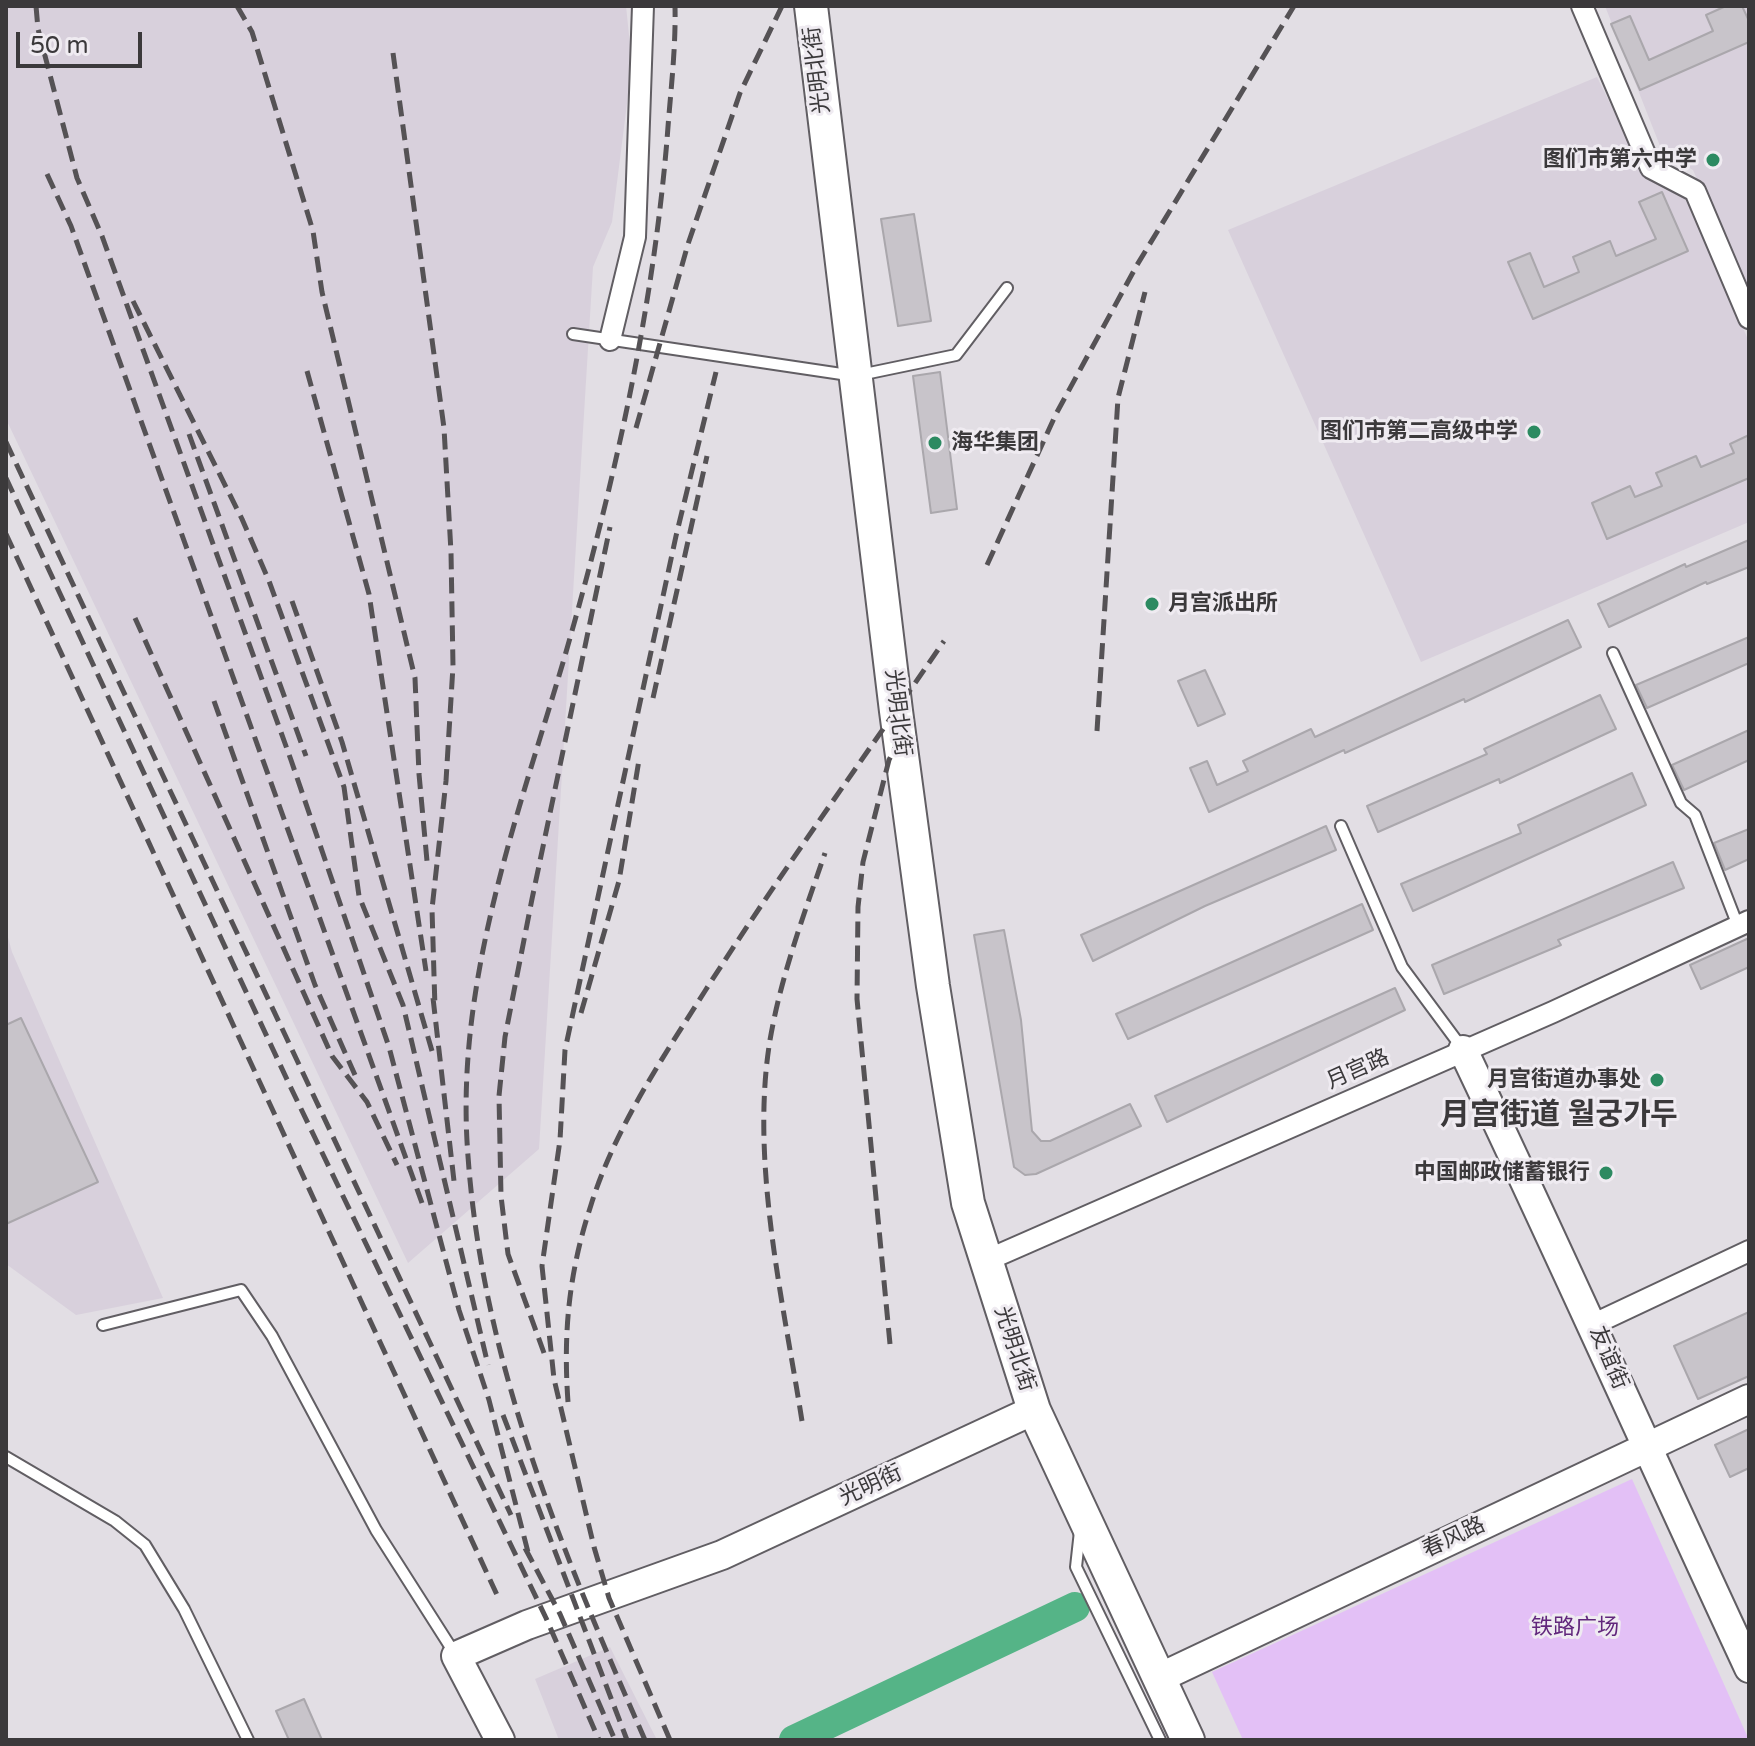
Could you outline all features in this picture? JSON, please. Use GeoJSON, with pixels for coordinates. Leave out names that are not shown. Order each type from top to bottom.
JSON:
{"type":"FeatureCollection","features":[{"type":"Feature","properties":{"kind":"main road","name":"光明北街"},"geometry":{"type":"LineString","coordinates":[[811,6],[933,986],[968,1203],[1034,1410]]}},
{"type":"Feature","properties":{"kind":"main road"},"geometry":{"type":"LineString","coordinates":[[1034,1410],[1188,1740]]}},
{"type":"Feature","properties":{"kind":"street"},"geometry":{"type":"LineString","coordinates":[[610,340],[635,237],[643,6]]}},
{"type":"Feature","properties":{"kind":"street"},"geometry":{"type":"LineString","coordinates":[[1582,6],[1651,168],[1695,191],[1749,318]]}},
{"type":"Feature","properties":{"kind":"street","name":"月宫路"},"geometry":{"type":"LineString","coordinates":[[985,1261],[1744,924]]}},
{"type":"Feature","properties":{"kind":"street","name":"友谊街"},"geometry":{"type":"LineString","coordinates":[[1463,1050],[1594,1324],[1646,1448],[1749,1668]]}},
{"type":"Feature","properties":{"kind":"street"},"geometry":{"type":"LineString","coordinates":[[1594,1324],[1749,1251]]}},
{"type":"Feature","properties":{"kind":"street","name":"春风路"},"geometry":{"type":"LineString","coordinates":[[1159,1678],[1749,1399]]}},
{"type":"Feature","properties":{"kind":"street","name":"光明街"},"geometry":{"type":"LineString","coordinates":[[456,1656],[527,1625],[722,1555],[1034,1410]]}},
{"type":"Feature","properties":{"kind":"street"},"geometry":{"type":"LineString","coordinates":[[456,1656],[500,1740]]}},
{"type":"Feature","properties":{"kind":"lane"},"geometry":{"type":"LineString","coordinates":[[573,334],[855,376],[956,355],[1007,288]]}},
{"type":"Feature","properties":{"kind":"lane"},"geometry":{"type":"LineString","coordinates":[[1613,653],[1681,803],[1695,815],[1744,924]]}},
{"type":"Feature","properties":{"kind":"lane"},"geometry":{"type":"LineString","coordinates":[[1341,826],[1402,967],[1463,1050]]}},
{"type":"Feature","properties":{"kind":"lane"},"geometry":{"type":"LineString","coordinates":[[103,1325],[241,1290],[272,1336],[376,1530],[456,1656]]}},
{"type":"Feature","properties":{"kind":"lane"},"geometry":{"type":"LineString","coordinates":[[6,1457],[115,1521],[145,1545],[184,1609],[248,1740]]}},
{"type":"Feature","properties":{"kind":"lane"},"geometry":{"type":"LineString","coordinates":[[1082,1513],[1076,1567],[1160,1740]]}},
{"type":"Feature","properties":{"kind":"shaded area"},"geometry":{"type":"Polygon","coordinates":[[[6,6],[626,6],[632,64],[612,222],[593,267],[539,1149],[408,1263],[6,419],[6,6]]]}},
{"type":"Feature","properties":{"kind":"shaded area","name":"图们市第六中学"},"geometry":{"type":"Polygon","coordinates":[[[1605,6],[1749,6],[1749,297],[1693,170],[1662,151],[1605,6]]]}},
{"type":"Feature","properties":{"kind":"shaded area","name":"图们市第二高级中学"},"geometry":{"type":"Polygon","coordinates":[[[1597,77],[1643,170],[1688,198],[1749,342],[1749,522],[1421,662],[1228,230],[1597,77]]]}},
{"type":"Feature","properties":{"kind":"shaded area"},"geometry":{"type":"Polygon","coordinates":[[[6,930],[12,952],[163,1298],[76,1315],[6,1264],[6,930]]]}},
{"type":"Feature","properties":{"kind":"shaded area"},"geometry":{"type":"Polygon","coordinates":[[[610,1647],[657,1740],[559,1740],[535,1679],[610,1647]]]}},
{"type":"Feature","properties":{"kind":"green space","name":"铁路广场"},"geometry":{"type":"Polygon","coordinates":[[[1632,1479],[1749,1740],[1243,1740],[1212,1672],[1632,1479]]]}},
{"type":"Feature","properties":{"kind":"building"},"geometry":{"type":"Polygon","coordinates":[[[1726,6],[1742,6],[1749,21],[1749,42],[1640,90],[1611,24],[1630,16],[1649,60],[1713,31],[1706,15],[1726,6]]]}},
{"type":"Feature","properties":{"kind":"building"},"geometry":{"type":"Polygon","coordinates":[[[1662,192],[1688,251],[1533,319],[1508,262],[1530,253],[1544,287],[1579,272],[1573,257],[1610,241],[1616,256],[1656,239],[1639,202],[1662,192]]]}},
{"type":"Feature","properties":{"kind":"building"},"geometry":{"type":"Polygon","coordinates":[[[914,214],[931,321],[898,326],[881,219],[914,214]]]}},
{"type":"Feature","properties":{"kind":"building","name":"海华集团"},"geometry":{"type":"Polygon","coordinates":[[[940,372],[957,509],[931,513],[913,376],[940,372]]]}},
{"type":"Feature","properties":{"kind":"building"},"geometry":{"type":"Polygon","coordinates":[[[1749,435],[1749,478],[1607,539],[1592,503],[1630,486],[1635,497],[1662,486],[1656,473],[1696,456],[1701,467],[1734,453],[1730,444],[1749,435]]]}},
{"type":"Feature","properties":{"kind":"building"},"geometry":{"type":"Polygon","coordinates":[[[1749,540],[1749,567],[1706,582],[1609,627],[1598,604],[1685,564],[1686,567],[1749,540]]]}},
{"type":"Feature","properties":{"kind":"building"},"geometry":{"type":"Polygon","coordinates":[[[1568,620],[1581,647],[1465,702],[1464,699],[1345,753],[1344,750],[1209,812],[1190,768],[1207,761],[1217,785],[1248,771],[1243,761],[1311,729],[1315,737],[1568,620]]]}},
{"type":"Feature","properties":{"kind":"building"},"geometry":{"type":"Polygon","coordinates":[[[1749,637],[1749,663],[1647,708],[1636,685],[1749,637]]]}},
{"type":"Feature","properties":{"kind":"building"},"geometry":{"type":"Polygon","coordinates":[[[1205,670],[1225,714],[1198,726],[1178,681],[1205,670]]]}},
{"type":"Feature","properties":{"kind":"building"},"geometry":{"type":"Polygon","coordinates":[[[1600,695],[1616,729],[1500,783],[1499,779],[1378,832],[1367,806],[1487,754],[1484,749],[1600,695]]]}},
{"type":"Feature","properties":{"kind":"building"},"geometry":{"type":"Polygon","coordinates":[[[1749,730],[1749,760],[1684,790],[1672,765],[1749,730]]]}},
{"type":"Feature","properties":{"kind":"building"},"geometry":{"type":"Polygon","coordinates":[[[1632,773],[1646,805],[1413,911],[1401,884],[1521,833],[1518,825],[1632,773]]]}},
{"type":"Feature","properties":{"kind":"building"},"geometry":{"type":"Polygon","coordinates":[[[1326,826],[1336,850],[1205,906],[1093,961],[1081,935],[1326,826]]]}},
{"type":"Feature","properties":{"kind":"building"},"geometry":{"type":"Polygon","coordinates":[[[1749,829],[1749,859],[1725,870],[1714,843],[1749,829]]]}},
{"type":"Feature","properties":{"kind":"building"},"geometry":{"type":"Polygon","coordinates":[[[1673,862],[1684,888],[1558,940],[1561,945],[1444,994],[1432,965],[1673,862]]]}},
{"type":"Feature","properties":{"kind":"building"},"geometry":{"type":"Polygon","coordinates":[[[1362,904],[1373,930],[1128,1039],[1116,1014],[1362,904]]]}},
{"type":"Feature","properties":{"kind":"building"},"geometry":{"type":"Polygon","coordinates":[[[1004,930],[1021,1020],[1032,1131],[1041,1141],[1050,1141],[1130,1104],[1141,1126],[1036,1174],[1025,1175],[1014,1167],[974,935],[1004,930]]]}},
{"type":"Feature","properties":{"kind":"building"},"geometry":{"type":"Polygon","coordinates":[[[1749,938],[1749,967],[1701,989],[1690,965],[1749,938]]]}},
{"type":"Feature","properties":{"kind":"building"},"geometry":{"type":"Polygon","coordinates":[[[1395,988],[1405,1010],[1167,1122],[1155,1096],[1395,988]]]}},
{"type":"Feature","properties":{"kind":"building"},"geometry":{"type":"Polygon","coordinates":[[[21,1018],[98,1182],[6,1224],[6,1025],[21,1018]]]}},
{"type":"Feature","properties":{"kind":"building"},"geometry":{"type":"Polygon","coordinates":[[[1749,1312],[1749,1376],[1698,1399],[1674,1346],[1749,1312]]]}},
{"type":"Feature","properties":{"kind":"building"},"geometry":{"type":"Polygon","coordinates":[[[1749,1429],[1749,1468],[1730,1477],[1715,1445],[1749,1429]]]}},
{"type":"Feature","properties":{"kind":"building"},"geometry":{"type":"Polygon","coordinates":[[[304,1699],[322,1740],[289,1740],[276,1711],[304,1699]]]}},
{"type":"Feature","properties":{"kind":"waterway"},"geometry":{"type":"LineString","coordinates":[[794,1740],[1075,1607]]}},
{"type":"Feature","properties":{"kind":"railway"},"geometry":{"type":"LineString","coordinates":[[36,6],[38,29],[77,178],[102,236],[291,760],[389,1047],[459,1310],[489,1400],[529,1556]]}},
{"type":"Feature","properties":{"kind":"railway"},"geometry":{"type":"LineString","coordinates":[[237,6],[252,32],[313,231],[322,292],[415,678],[427,861]]}},
{"type":"Feature","properties":{"kind":"railway"},"geometry":{"type":"LineString","coordinates":[[645,1740],[554,1522],[506,1373],[488,1297],[475,1220],[467,1141],[467,1079],[472,1018],[495,897],[599,531],[641,337],[667,140],[675,6]]}},
{"type":"Feature","properties":{"kind":"railway"},"geometry":{"type":"LineString","coordinates":[[636,428],[688,244],[740,93],[782,6]]}},
{"type":"Feature","properties":{"kind":"railway"},"geometry":{"type":"LineString","coordinates":[[987,565],[1056,414],[1137,265],[1294,6]]}},
{"type":"Feature","properties":{"kind":"railway"},"geometry":{"type":"LineString","coordinates":[[393,53],[444,428],[451,552],[453,666],[446,781],[432,909],[435,1008]]}},
{"type":"Feature","properties":{"kind":"railway"},"geometry":{"type":"LineString","coordinates":[[47,174],[71,226],[422,1203]]}},
{"type":"Feature","properties":{"kind":"railway"},"geometry":{"type":"LineString","coordinates":[[1097,731],[1118,398],[1145,292]]}},
{"type":"Feature","properties":{"kind":"railway"},"geometry":{"type":"LineString","coordinates":[[133,301],[242,519],[269,581],[344,787],[359,896],[403,1005],[488,1365]]}},
{"type":"Feature","properties":{"kind":"railway"},"geometry":{"type":"LineString","coordinates":[[307,371],[369,594],[426,971]]}},
{"type":"Feature","properties":{"kind":"railway"},"geometry":{"type":"LineString","coordinates":[[670,1740],[609,1598],[594,1547],[554,1379],[542,1266],[560,1140],[565,1050],[676,536],[716,372]]}},
{"type":"Feature","properties":{"kind":"railway"},"geometry":{"type":"LineString","coordinates":[[189,434],[306,756]]}},
{"type":"Feature","properties":{"kind":"railway"},"geometry":{"type":"LineString","coordinates":[[6,442],[511,1515]]}},
{"type":"Feature","properties":{"kind":"railway"},"geometry":{"type":"LineString","coordinates":[[653,698],[707,456]]}},
{"type":"Feature","properties":{"kind":"railway"},"geometry":{"type":"LineString","coordinates":[[6,478],[291,1088],[546,1618],[599,1740]]}},
{"type":"Feature","properties":{"kind":"railway"},"geometry":{"type":"LineString","coordinates":[[544,1353],[508,1254],[501,1196],[499,1096],[505,1037],[610,527]]}},
{"type":"Feature","properties":{"kind":"railway"},"geometry":{"type":"LineString","coordinates":[[6,534],[498,1597]]}},
{"type":"Feature","properties":{"kind":"railway"},"geometry":{"type":"LineString","coordinates":[[292,601],[342,742],[432,1051]]}},
{"type":"Feature","properties":{"kind":"railway"},"geometry":{"type":"LineString","coordinates":[[135,618],[332,1056],[367,1102],[397,1165]]}},
{"type":"Feature","properties":{"kind":"railway"},"geometry":{"type":"LineString","coordinates":[[568,1402],[567,1327],[577,1254],[601,1176],[626,1121],[656,1068],[734,947],[944,641]]}},
{"type":"Feature","properties":{"kind":"railway"},"geometry":{"type":"LineString","coordinates":[[214,701],[315,985],[355,1075]]}},
{"type":"Feature","properties":{"kind":"railway"},"geometry":{"type":"LineString","coordinates":[[890,1344],[857,999],[858,907],[863,862],[889,760],[900,738]]}},
{"type":"Feature","properties":{"kind":"railway"},"geometry":{"type":"LineString","coordinates":[[581,1013],[619,881],[639,760]]}},
{"type":"Feature","properties":{"kind":"railway"},"geometry":{"type":"LineString","coordinates":[[802,1421],[771,1231],[764,1134],[765,1086],[780,992],[825,853]]}},
{"type":"Feature","properties":{"kind":"railway"},"geometry":{"type":"LineString","coordinates":[[433,998],[454,1181]]}},
{"type":"Feature","properties":{"kind":"railway"},"geometry":{"type":"LineString","coordinates":[[503,1415],[627,1740]]}},
{"type":"Feature","properties":{"kind":"railway"},"geometry":{"type":"LineString","coordinates":[[525,1548],[560,1614],[615,1740]]}},
{"type":"Feature","properties":{"kind":"place","name":"图们市第六中学"},"geometry":{"type":"Point","coordinates":[1713,160]}},
{"type":"Feature","properties":{"kind":"place","name":"图们市第二高级中学"},"geometry":{"type":"Point","coordinates":[1534,432]}},
{"type":"Feature","properties":{"kind":"place","name":"海华集团"},"geometry":{"type":"Point","coordinates":[935,443]}},
{"type":"Feature","properties":{"kind":"place","name":"月宫派出所"},"geometry":{"type":"Point","coordinates":[1152,604]}},
{"type":"Feature","properties":{"kind":"place","name":"月宫街道办事处"},"geometry":{"type":"Point","coordinates":[1657,1080]}},
{"type":"Feature","properties":{"kind":"place","name":"中国邮政储蓄银行"},"geometry":{"type":"Point","coordinates":[1606,1173]}},
{"type":"Feature","properties":{"kind":"district","name":"月宫街道 월궁가두"},"geometry":{"type":"Point","coordinates":[1559,1116]}}]}
